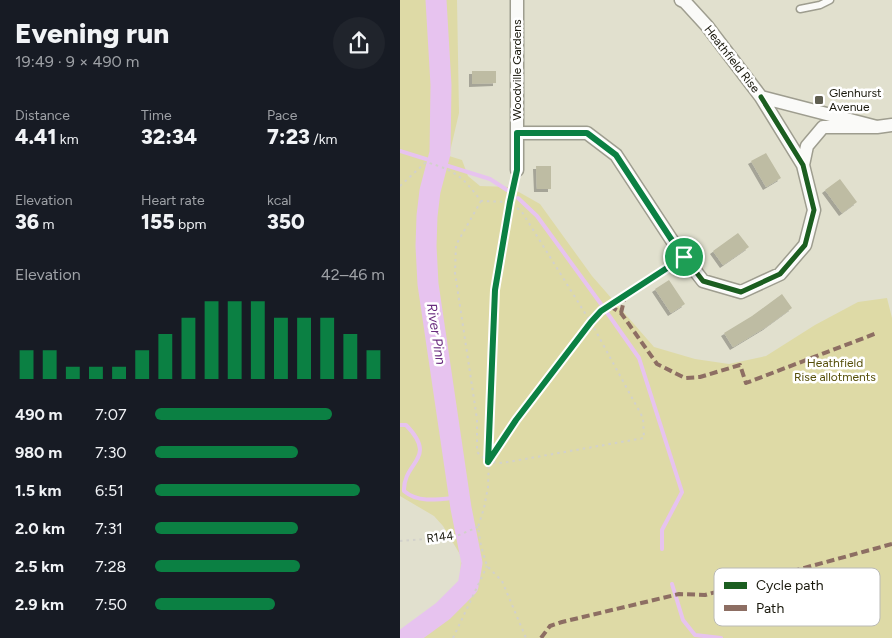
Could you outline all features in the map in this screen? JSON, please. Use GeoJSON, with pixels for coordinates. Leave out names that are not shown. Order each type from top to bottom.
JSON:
{"type":"FeatureCollection","features":[{"type":"Feature","properties":{"kind":"street","name":"Woodville Gardens"},"geometry":{"type":"LineString","coordinates":[[517,0],[517,170]]}},
{"type":"Feature","properties":{"kind":"street","name":"Heathfield Rise"},"geometry":{"type":"LineString","coordinates":[[681,0],[707,26],[761,97],[877,126]]}},
{"type":"Feature","properties":{"kind":"street"},"geometry":{"type":"LineString","coordinates":[[517,133],[587,133],[616,155],[673,242],[703,281],[741,292],[780,274],[805,245],[814,210],[803,166],[761,97]]}},
{"type":"Feature","properties":{"kind":"street"},"geometry":{"type":"LineString","coordinates":[[803,166],[807,146],[823,127],[892,125]]}},
{"type":"Feature","properties":{"kind":"lane"},"geometry":{"type":"LineString","coordinates":[[800,9],[820,5],[830,0]]}},
{"type":"Feature","properties":{"kind":"path"},"geometry":{"type":"LineString","coordinates":[[400,186],[426,162],[448,169],[466,180],[481,200],[510,202],[522,212],[591,322],[643,418],[644,438],[502,463],[488,462],[477,452],[476,419],[455,273],[456,245],[481,200]]}},
{"type":"Feature","properties":{"kind":"path"},"geometry":{"type":"LineString","coordinates":[[517,170],[495,290],[488,487],[478,527],[487,566],[502,581],[526,638]]}},
{"type":"Feature","properties":{"kind":"path"},"geometry":{"type":"LineString","coordinates":[[488,462],[516,420],[601,311],[684,257]]}},
{"type":"Feature","properties":{"kind":"path"},"geometry":{"type":"LineString","coordinates":[[452,638],[487,566]]}},
{"type":"Feature","properties":{"kind":"green space","name":"Heathfield Rise allotments"},"geometry":{"type":"Polygon","coordinates":[[[400,0],[457,0],[459,113],[449,156],[462,160],[468,176],[480,186],[510,187],[540,204],[592,276],[654,347],[695,359],[729,364],[766,356],[815,325],[858,302],[887,298],[892,318],[892,638],[400,638],[400,635],[431,608],[448,598],[460,584],[461,556],[443,526],[434,516],[400,496],[400,0]]]}},
{"type":"Feature","properties":{"kind":"building"},"geometry":{"type":"Polygon","coordinates":[[[472,71],[496,71],[496,83],[472,84],[472,71]]]}},
{"type":"Feature","properties":{"kind":"building"},"geometry":{"type":"Polygon","coordinates":[[[766,153],[781,178],[766,187],[751,161],[766,153]]]}},
{"type":"Feature","properties":{"kind":"building"},"geometry":{"type":"Polygon","coordinates":[[[536,166],[551,166],[551,189],[537,189],[536,166]]]}},
{"type":"Feature","properties":{"kind":"building"},"geometry":{"type":"Polygon","coordinates":[[[840,179],[857,202],[842,213],[825,190],[840,179]]]}},
{"type":"Feature","properties":{"kind":"building"},"geometry":{"type":"Polygon","coordinates":[[[738,233],[749,247],[723,265],[713,251],[738,233]]]}},
{"type":"Feature","properties":{"kind":"building"},"geometry":{"type":"Polygon","coordinates":[[[669,280],[685,304],[671,313],[655,289],[669,280]]]}},
{"type":"Feature","properties":{"kind":"building"},"geometry":{"type":"Polygon","coordinates":[[[782,294],[792,308],[766,327],[733,347],[724,333],[752,316],[782,294]]]}},
{"type":"Feature","properties":{"kind":"waterway","name":"River Pinn"},"geometry":{"type":"LineString","coordinates":[[406,638],[443,611],[468,586],[472,563],[461,508],[428,284],[427,216],[430,191],[440,153],[441,85],[436,0]]}},
{"type":"Feature","properties":{"kind":"waterway"},"geometry":{"type":"LineString","coordinates":[[400,151],[490,179],[507,190]]}},
{"type":"Feature","properties":{"kind":"waterway"},"geometry":{"type":"LineString","coordinates":[[518,198],[537,216],[601,304]]}},
{"type":"Feature","properties":{"kind":"waterway"},"geometry":{"type":"LineString","coordinates":[[608,314],[639,358],[682,492],[662,530],[662,549]]}},
{"type":"Feature","properties":{"kind":"waterway"},"geometry":{"type":"LineString","coordinates":[[400,425],[406,425],[415,436],[420,453],[405,481],[404,491],[416,498],[423,499],[460,497]]}},
{"type":"Feature","properties":{"kind":"waterway"},"geometry":{"type":"LineString","coordinates":[[672,584],[683,620],[695,635],[721,638]]}},
{"type":"Feature","properties":{"kind":"marked path"},"geometry":{"type":"LineString","coordinates":[[621,313],[625,296]]}},
{"type":"Feature","properties":{"kind":"marked path"},"geometry":{"type":"LineString","coordinates":[[610,306],[621,313],[657,364],[685,378],[700,377],[740,365],[746,383],[877,333]]}},
{"type":"Feature","properties":{"kind":"marked path"},"geometry":{"type":"LineString","coordinates":[[804,568],[892,544]]}},
{"type":"Feature","properties":{"kind":"marked path"},"geometry":{"type":"LineString","coordinates":[[541,638],[550,626],[562,622],[679,594],[705,595],[714,593]]}},
{"type":"Feature","properties":{"kind":"cycle path"},"geometry":{"type":"LineString","coordinates":[[517,133],[587,133],[616,155],[673,242],[703,281],[741,292],[780,274],[805,245],[814,210],[803,165],[761,97]]}},
{"type":"Feature","properties":{"kind":"place","name":"Glenhurst Avenue"},"geometry":{"type":"Point","coordinates":[819,100]}},
{"type":"Feature","properties":{"kind":"route"},"geometry":{"type":"LineString","coordinates":[[517,133],[587,133],[616,155],[684,257],[601,311],[516,420],[488,462],[495,290],[517,170],[517,133]]}}]}
